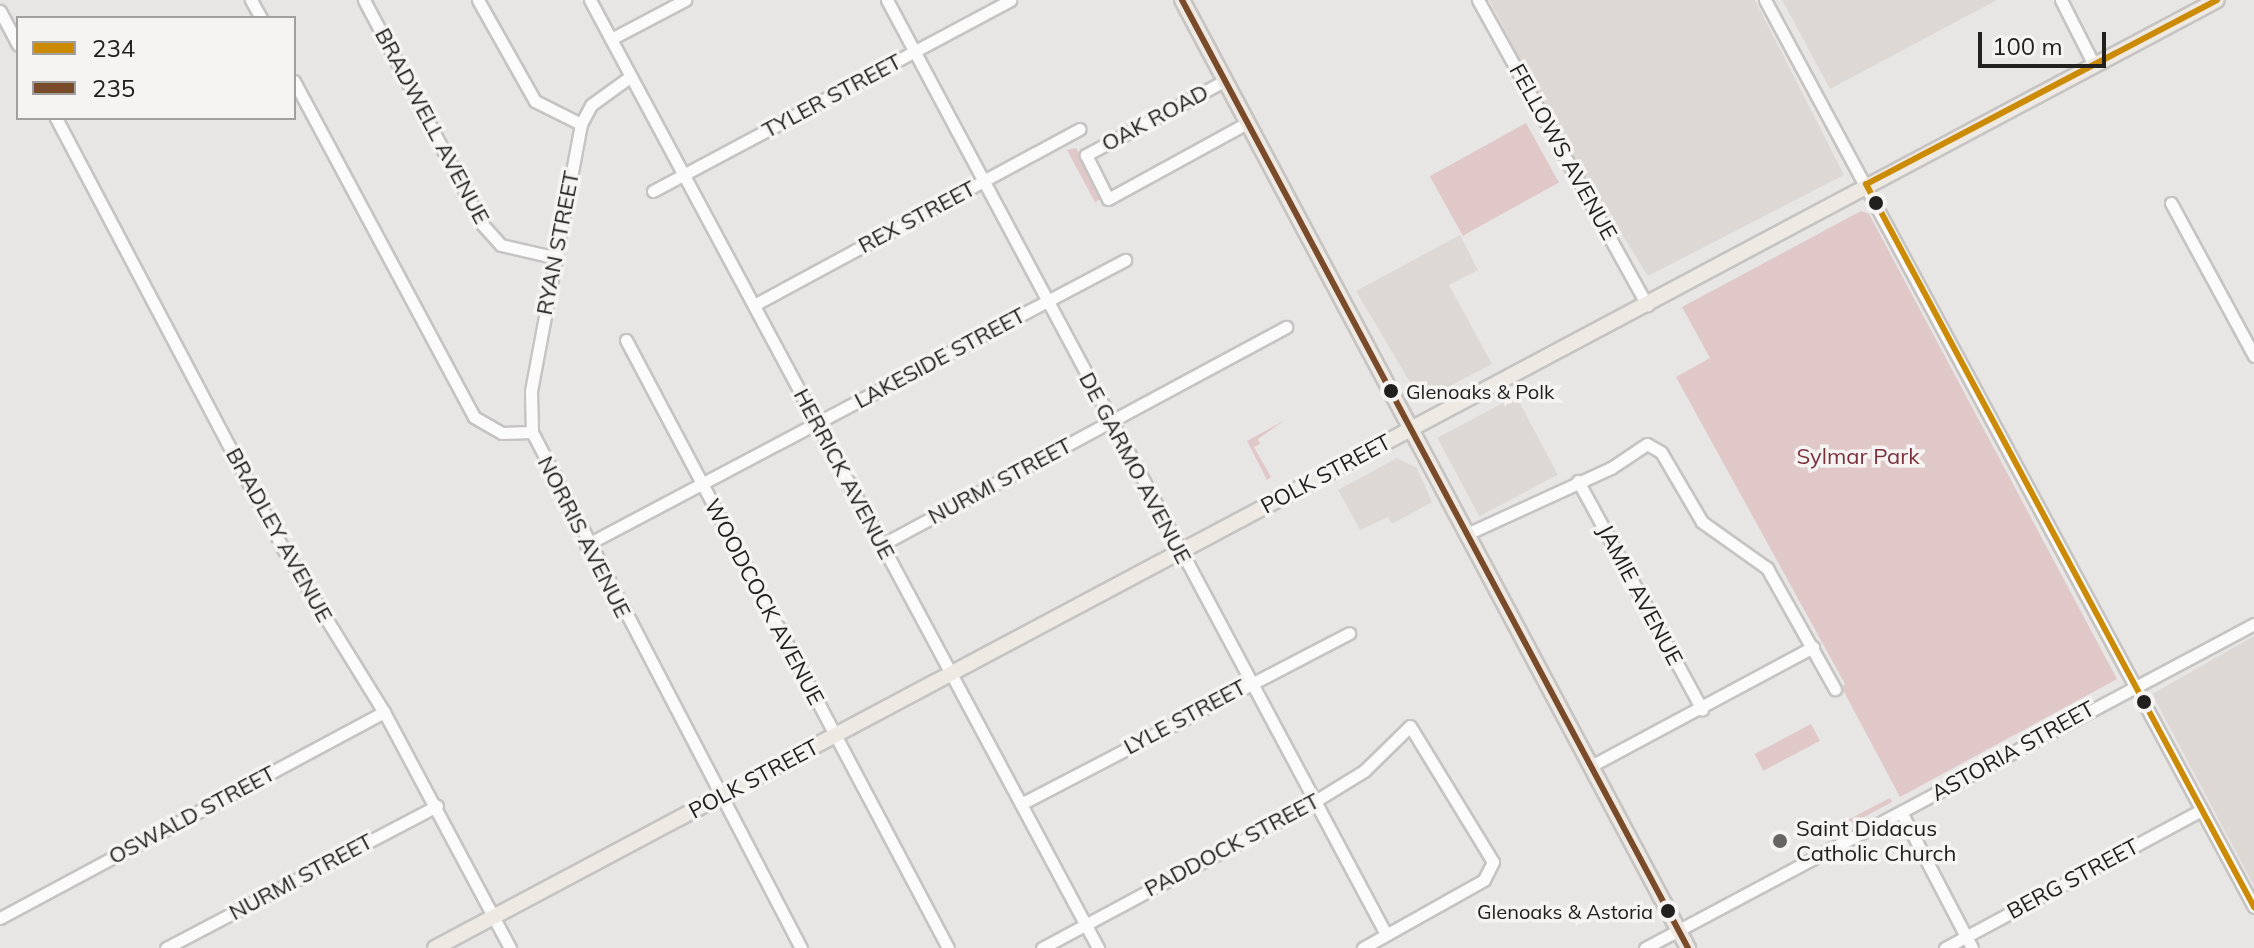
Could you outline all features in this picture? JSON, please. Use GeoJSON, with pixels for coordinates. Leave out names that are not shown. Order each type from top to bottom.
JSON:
{"type":"FeatureCollection","features":[{"type":"Feature","properties":{"kind":"main road"},"geometry":{"type":"LineString","coordinates":[[1182,0],[1688,948]]}},
{"type":"Feature","properties":{"kind":"main road","name":"POLK STREET"},"geometry":{"type":"LineString","coordinates":[[435,948],[1647,305],[1866,184],[2217,0]]}},
{"type":"Feature","properties":{"kind":"street","name":"BRADWELL AVENUE"},"geometry":{"type":"LineString","coordinates":[[364,0],[482,224],[501,245],[553,257]]}},
{"type":"Feature","properties":{"kind":"street"},"geometry":{"type":"LineString","coordinates":[[478,0],[535,101],[581,124]]}},
{"type":"Feature","properties":{"kind":"street","name":"HERRICK AVENUE"},"geometry":{"type":"LineString","coordinates":[[590,0],[1098,948]]}},
{"type":"Feature","properties":{"kind":"street"},"geometry":{"type":"LineString","coordinates":[[611,39],[685,0]]}},
{"type":"Feature","properties":{"kind":"street","name":"DE GARMO AVENUE"},"geometry":{"type":"LineString","coordinates":[[887,0],[986,179],[1109,422],[1312,803],[1386,934]]}},
{"type":"Feature","properties":{"kind":"street","name":"TYLER STREET"},"geometry":{"type":"LineString","coordinates":[[653,191],[1010,0]]}},
{"type":"Feature","properties":{"kind":"street","name":"FELLOWS AVENUE"},"geometry":{"type":"LineString","coordinates":[[1478,0],[1647,305]]}},
{"type":"Feature","properties":{"kind":"street"},"geometry":{"type":"LineString","coordinates":[[1765,0],[2254,907]]}},
{"type":"Feature","properties":{"kind":"street"},"geometry":{"type":"LineString","coordinates":[[2061,0],[2094,65]]}},
{"type":"Feature","properties":{"kind":"street"},"geometry":{"type":"LineString","coordinates":[[0,11],[16,41]]}},
{"type":"Feature","properties":{"kind":"street","name":"RYAN STREET"},"geometry":{"type":"LineString","coordinates":[[532,432],[531,391],[553,257],[581,124],[591,105],[631,76]]}},
{"type":"Feature","properties":{"kind":"street","name":"OAK ROAD"},"geometry":{"type":"LineString","coordinates":[[1224,81],[1086,155],[1108,199],[1247,123]]}},
{"type":"Feature","properties":{"kind":"street","name":"NORRIS AVENUE"},"geometry":{"type":"LineString","coordinates":[[296,85],[474,417],[502,433],[532,432],[586,545],[723,795],[801,948]]}},
{"type":"Feature","properties":{"kind":"street","name":"BRADLEY AVENUE"},"geometry":{"type":"LineString","coordinates":[[57,120],[280,544],[384,712],[437,806],[510,948]]}},
{"type":"Feature","properties":{"kind":"street","name":"REX STREET"},"geometry":{"type":"LineString","coordinates":[[754,305],[1079,129]]}},
{"type":"Feature","properties":{"kind":"street"},"geometry":{"type":"LineString","coordinates":[[2171,203],[2254,356]]}},
{"type":"Feature","properties":{"kind":"street","name":"LAKESIDE STREET"},"geometry":{"type":"LineString","coordinates":[[586,545],[702,487],[1125,260]]}},
{"type":"Feature","properties":{"kind":"street","name":"NURMI STREET"},"geometry":{"type":"LineString","coordinates":[[883,544],[1286,327]]}},
{"type":"Feature","properties":{"kind":"street","name":"WOODCOCK AVENUE"},"geometry":{"type":"LineString","coordinates":[[626,340],[948,948]]}},
{"type":"Feature","properties":{"kind":"street"},"geometry":{"type":"LineString","coordinates":[[1469,533],[1611,468],[1647,444],[1661,452],[1702,522],[1767,568],[1835,689]]}},
{"type":"Feature","properties":{"kind":"street","name":"JAMIE AVENUE"},"geometry":{"type":"LineString","coordinates":[[1578,481],[1702,709]]}},
{"type":"Feature","properties":{"kind":"street","name":"ASTORIA STREET"},"geometry":{"type":"LineString","coordinates":[[1645,948],[2133,685],[2254,624]]}},
{"type":"Feature","properties":{"kind":"street","name":"LYLE STREET"},"geometry":{"type":"LineString","coordinates":[[1021,804],[1349,633]]}},
{"type":"Feature","properties":{"kind":"street"},"geometry":{"type":"LineString","coordinates":[[1591,766],[1813,647]]}},
{"type":"Feature","properties":{"kind":"street","name":"OSWALD STREET"},"geometry":{"type":"LineString","coordinates":[[0,918],[384,712]]}},
{"type":"Feature","properties":{"kind":"street","name":"PADDOCK STREET"},"geometry":{"type":"LineString","coordinates":[[1042,948],[1312,803],[1364,771],[1410,726],[1493,862],[1484,880],[1386,934]]}},
{"type":"Feature","properties":{"kind":"street","name":"NURMI STREET"},"geometry":{"type":"LineString","coordinates":[[166,948],[437,806]]}},
{"type":"Feature","properties":{"kind":"street","name":"BERG STREET"},"geometry":{"type":"LineString","coordinates":[[1945,948],[1969,942],[2201,810]]}},
{"type":"Feature","properties":{"kind":"street"},"geometry":{"type":"LineString","coordinates":[[1901,812],[1969,942]]}},
{"type":"Feature","properties":{"kind":"street"},"geometry":{"type":"LineString","coordinates":[[1363,948],[1386,934]]}},
{"type":"Feature","properties":{"kind":"shaded area"},"geometry":{"type":"Polygon","coordinates":[[[1489,0],[1755,0],[1844,175],[1648,276],[1563,141],[1489,0]]]}},
{"type":"Feature","properties":{"kind":"shaded area"},"geometry":{"type":"Polygon","coordinates":[[[1782,0],[1997,0],[1830,89],[1782,0]]]}},
{"type":"Feature","properties":{"kind":"shaded area"},"geometry":{"type":"Polygon","coordinates":[[[1460,235],[1478,270],[1449,285],[1492,364],[1421,401],[1356,291],[1460,235]]]}},
{"type":"Feature","properties":{"kind":"shaded area"},"geometry":{"type":"Polygon","coordinates":[[[1516,396],[1558,475],[1479,516],[1437,438],[1516,396]]]}},
{"type":"Feature","properties":{"kind":"shaded area"},"geometry":{"type":"Polygon","coordinates":[[[1397,458],[1417,468],[1432,502],[1392,524],[1388,517],[1360,530],[1338,490],[1397,458]]]}},
{"type":"Feature","properties":{"kind":"shaded area"},"geometry":{"type":"Polygon","coordinates":[[[2254,636],[2254,886],[2152,694],[2254,636]]]}},
{"type":"Feature","properties":{"kind":"green space"},"geometry":{"type":"Polygon","coordinates":[[[1526,123],[1559,182],[1463,236],[1430,176],[1526,123]]]}},
{"type":"Feature","properties":{"kind":"green space"},"geometry":{"type":"Polygon","coordinates":[[[1076,148],[1104,197],[1095,202],[1067,150],[1076,148]]]}},
{"type":"Feature","properties":{"kind":"green space","name":"Sylmar Park"},"geometry":{"type":"Polygon","coordinates":[[[1861,211],[1869,214],[2117,679],[1900,797],[1842,688],[1845,684],[1676,377],[1710,358],[1682,307],[1861,211]]]}},
{"type":"Feature","properties":{"kind":"green space"},"geometry":{"type":"Polygon","coordinates":[[[1285,420],[1258,439],[1260,444],[1254,447],[1271,477],[1267,480],[1247,441],[1285,420]]]}},
{"type":"Feature","properties":{"kind":"green space"},"geometry":{"type":"Polygon","coordinates":[[[1811,724],[1820,741],[1763,771],[1754,754],[1811,724]]]}},
{"type":"Feature","properties":{"kind":"green space"},"geometry":{"type":"Polygon","coordinates":[[[1890,798],[1892,802],[1832,834],[1830,829],[1890,798]]]}},
{"type":"Feature","properties":{"kind":"transit line","name":"235"},"geometry":{"type":"LineString","coordinates":[[1182,0],[1688,948]]}},
{"type":"Feature","properties":{"kind":"transit line","name":"234"},"geometry":{"type":"LineString","coordinates":[[2217,0],[1866,184],[2254,907]]}},
{"type":"Feature","properties":{"kind":"place","name":"Glenoaks & Polk"},"geometry":{"type":"Point","coordinates":[1391,391]}},
{"type":"Feature","properties":{"kind":"place","name":"Saint Didacus Catholic Church"},"geometry":{"type":"Point","coordinates":[1780,841]}},
{"type":"Feature","properties":{"kind":"place","name":"Glenoaks & Astoria"},"geometry":{"type":"Point","coordinates":[1668,911]}}]}
